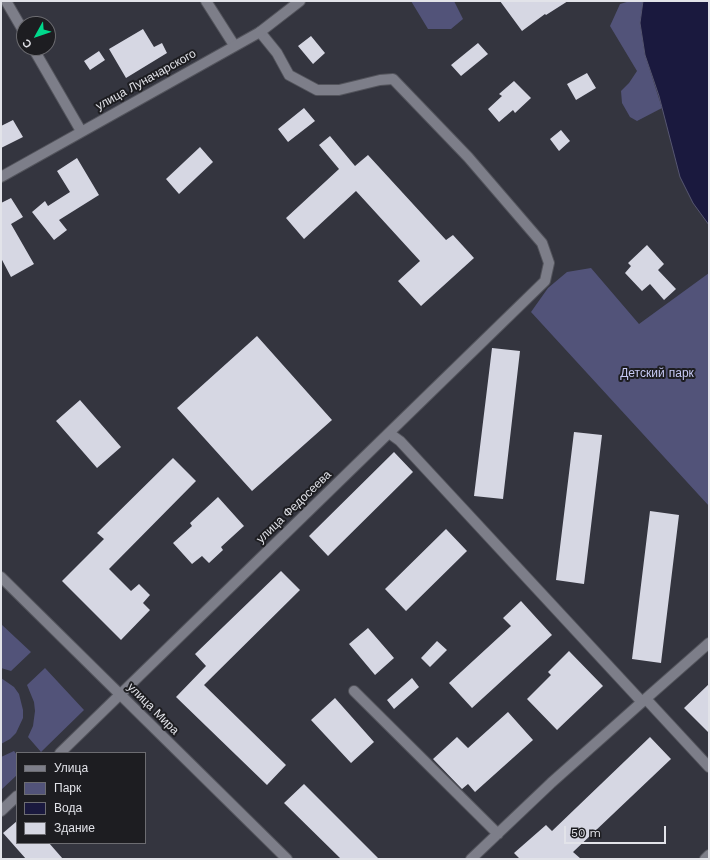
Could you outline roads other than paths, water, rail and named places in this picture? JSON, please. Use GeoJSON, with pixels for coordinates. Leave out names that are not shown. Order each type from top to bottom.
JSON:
{"type":"FeatureCollection","features":[{"type":"Feature","properties":{"kind":"street"},"geometry":{"type":"LineString","coordinates":[[6,1],[16,18]]}},
{"type":"Feature","properties":{"kind":"street"},"geometry":{"type":"LineString","coordinates":[[206,1],[234,46]]}},
{"type":"Feature","properties":{"kind":"street","name":"улица Луначарского"},"geometry":{"type":"LineString","coordinates":[[1,177],[260,32],[300,1]]}},
{"type":"Feature","properties":{"kind":"street","name":"улица Федосеева"},"geometry":{"type":"LineString","coordinates":[[61,752],[545,281],[549,263],[542,243],[468,157],[393,79],[380,80],[339,90],[317,90],[289,75],[277,53],[260,32]]}},
{"type":"Feature","properties":{"kind":"street"},"geometry":{"type":"LineString","coordinates":[[38,56],[81,131]]}},
{"type":"Feature","properties":{"kind":"street"},"geometry":{"type":"LineString","coordinates":[[389,433],[400,441],[644,701],[709,767]]}},
{"type":"Feature","properties":{"kind":"street","name":"улица Мира"},"geometry":{"type":"LineString","coordinates":[[1,577],[287,859]]}},
{"type":"Feature","properties":{"kind":"street"},"geometry":{"type":"LineString","coordinates":[[471,859],[551,783],[709,643]]}},
{"type":"Feature","properties":{"kind":"street"},"geometry":{"type":"LineString","coordinates":[[354,691],[498,834]]}},
{"type":"Feature","properties":{"kind":"street"},"geometry":{"type":"LineString","coordinates":[[1,811],[16,797]]}},
{"type":"Feature","properties":{"kind":"street"},"geometry":{"type":"LineString","coordinates":[[705,859],[709,855]]}},
{"type":"Feature","properties":{"kind":"water"},"geometry":{"type":"Polygon","coordinates":[[[643,1],[709,1],[709,225],[693,203],[680,177],[659,96],[645,55],[640,23],[643,1]]]}},
{"type":"Feature","properties":{"kind":"park label","name":"Детский парк"},"geometry":{"type":"Point","coordinates":[657,373]}}]}
